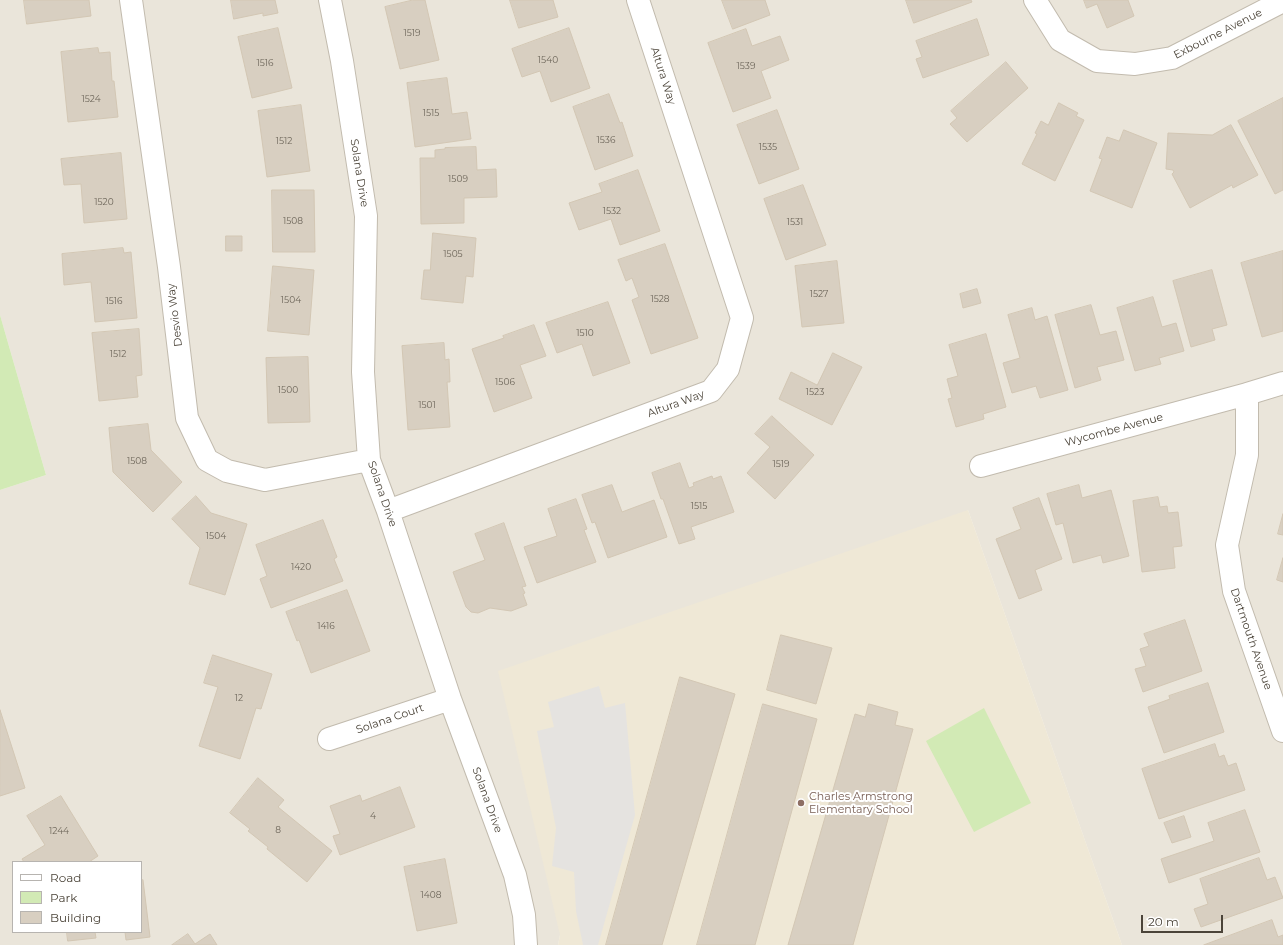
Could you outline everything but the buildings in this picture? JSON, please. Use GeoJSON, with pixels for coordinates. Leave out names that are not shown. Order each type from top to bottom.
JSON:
{"type":"FeatureCollection","features":[{"type":"Feature","properties":{"kind":"street","name":"Desvio Way"},"geometry":{"type":"LineString","coordinates":[[132,0],[169,267],[187,418],[207,460],[227,471],[265,480],[369,460]]}},
{"type":"Feature","properties":{"kind":"street","name":"Solana Drive"},"geometry":{"type":"LineString","coordinates":[[330,0],[342,61],[366,216],[363,372],[369,460],[388,511],[450,699],[515,874],[524,915],[526,945]]}},
{"type":"Feature","properties":{"kind":"street","name":"Altura Way"},"geometry":{"type":"LineString","coordinates":[[388,511],[711,391],[728,369],[742,318],[638,0]]}},
{"type":"Feature","properties":{"kind":"street","name":"Exbourne Avenue"},"geometry":{"type":"LineString","coordinates":[[1034,0],[1060,40],[1097,61],[1135,64],[1172,58],[1283,1]]}},
{"type":"Feature","properties":{"kind":"street"},"geometry":{"type":"LineString","coordinates":[[1247,394],[1283,382]]}},
{"type":"Feature","properties":{"kind":"street","name":"Wycombe Avenue"},"geometry":{"type":"LineString","coordinates":[[981,466],[1247,394]]}},
{"type":"Feature","properties":{"kind":"street","name":"Dartmouth Avenue"},"geometry":{"type":"LineString","coordinates":[[1247,394],[1247,455],[1227,545],[1234,591],[1283,731]]}},
{"type":"Feature","properties":{"kind":"street","name":"Solana Court"},"geometry":{"type":"LineString","coordinates":[[330,739],[450,699]]}},
{"type":"Feature","properties":{"kind":"shaded area"},"geometry":{"type":"Polygon","coordinates":[[[0,0],[1283,0],[1283,945],[1122,945],[968,510],[560,935],[558,945],[0,945],[0,490],[46,475],[0,315],[0,0]]]}},
{"type":"Feature","properties":{"kind":"shaded area","name":"Charles Armstrong Elementary School"},"geometry":{"type":"Polygon","coordinates":[[[968,510],[1122,945],[558,945],[560,935],[498,671],[968,510]]]}},
{"type":"Feature","properties":{"kind":"shaded area"},"geometry":{"type":"Polygon","coordinates":[[[599,686],[605,708],[625,703],[635,815],[598,945],[583,945],[576,911],[574,872],[552,866],[556,828],[537,731],[554,727],[548,702],[599,686]]]}},
{"type":"Feature","properties":{"kind":"green space"},"geometry":{"type":"Polygon","coordinates":[[[0,315],[46,475],[0,490],[0,315]]]}},
{"type":"Feature","properties":{"kind":"green space"},"geometry":{"type":"Polygon","coordinates":[[[984,708],[1031,803],[974,832],[926,741],[984,708]]]}},
{"type":"Feature","properties":{"kind":"place","name":"Charles Armstrong Elementary School"},"geometry":{"type":"Point","coordinates":[801,803]}}]}
